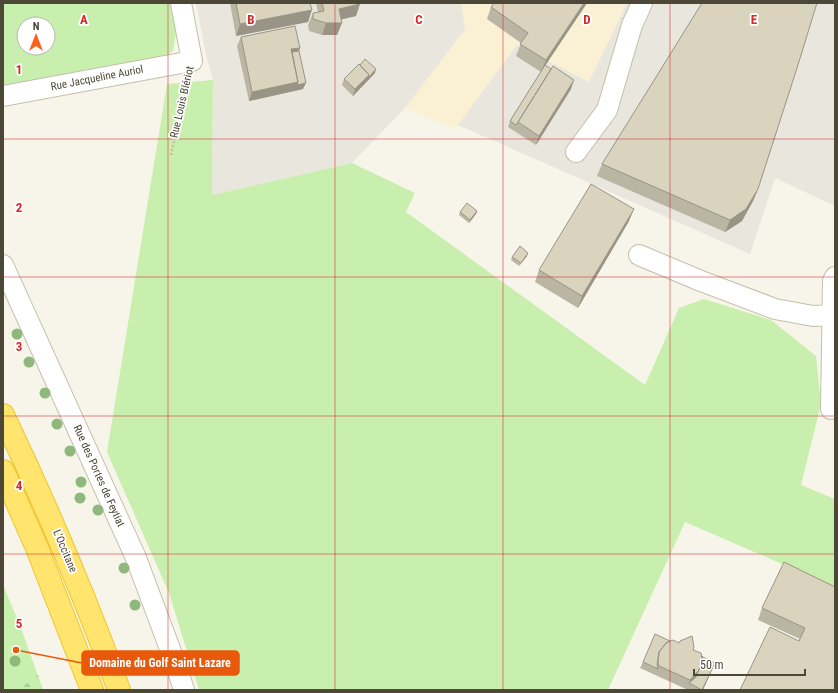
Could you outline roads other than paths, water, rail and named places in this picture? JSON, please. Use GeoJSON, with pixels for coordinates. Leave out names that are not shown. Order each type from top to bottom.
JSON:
{"type":"FeatureCollection","features":[{"type":"Feature","properties":{"kind":"highway","name":"L'Occitane"},"geometry":{"type":"LineString","coordinates":[[3,415],[41,494],[84,595],[119,690]]}},
{"type":"Feature","properties":{"kind":"highway"},"geometry":{"type":"LineString","coordinates":[[3,471],[37,548],[92,690]]}},
{"type":"Feature","properties":{"kind":"street","name":"Rue Louis Blériot"},"geometry":{"type":"LineString","coordinates":[[181,3],[192,61]]}},
{"type":"Feature","properties":{"kind":"street"},"geometry":{"type":"LineString","coordinates":[[576,152],[608,110],[632,25],[642,3]]}},
{"type":"Feature","properties":{"kind":"street","name":"Rue Jacqueline Auriol"},"geometry":{"type":"LineString","coordinates":[[3,96],[192,61]]}},
{"type":"Feature","properties":{"kind":"street"},"geometry":{"type":"LineString","coordinates":[[639,255],[701,281],[775,309],[813,316],[833,315]]}},
{"type":"Feature","properties":{"kind":"street","name":"Rue des Portes de Feytiat"},"geometry":{"type":"LineString","coordinates":[[3,265],[136,558],[184,690]]}},
{"type":"Feature","properties":{"kind":"street"},"geometry":{"type":"LineString","coordinates":[[830,409],[833,281],[835,277]]}},
{"type":"Feature","properties":{"kind":"place","name":"Domaine du Golf Saint Lazare"},"geometry":{"type":"Point","coordinates":[16,650]}}]}
